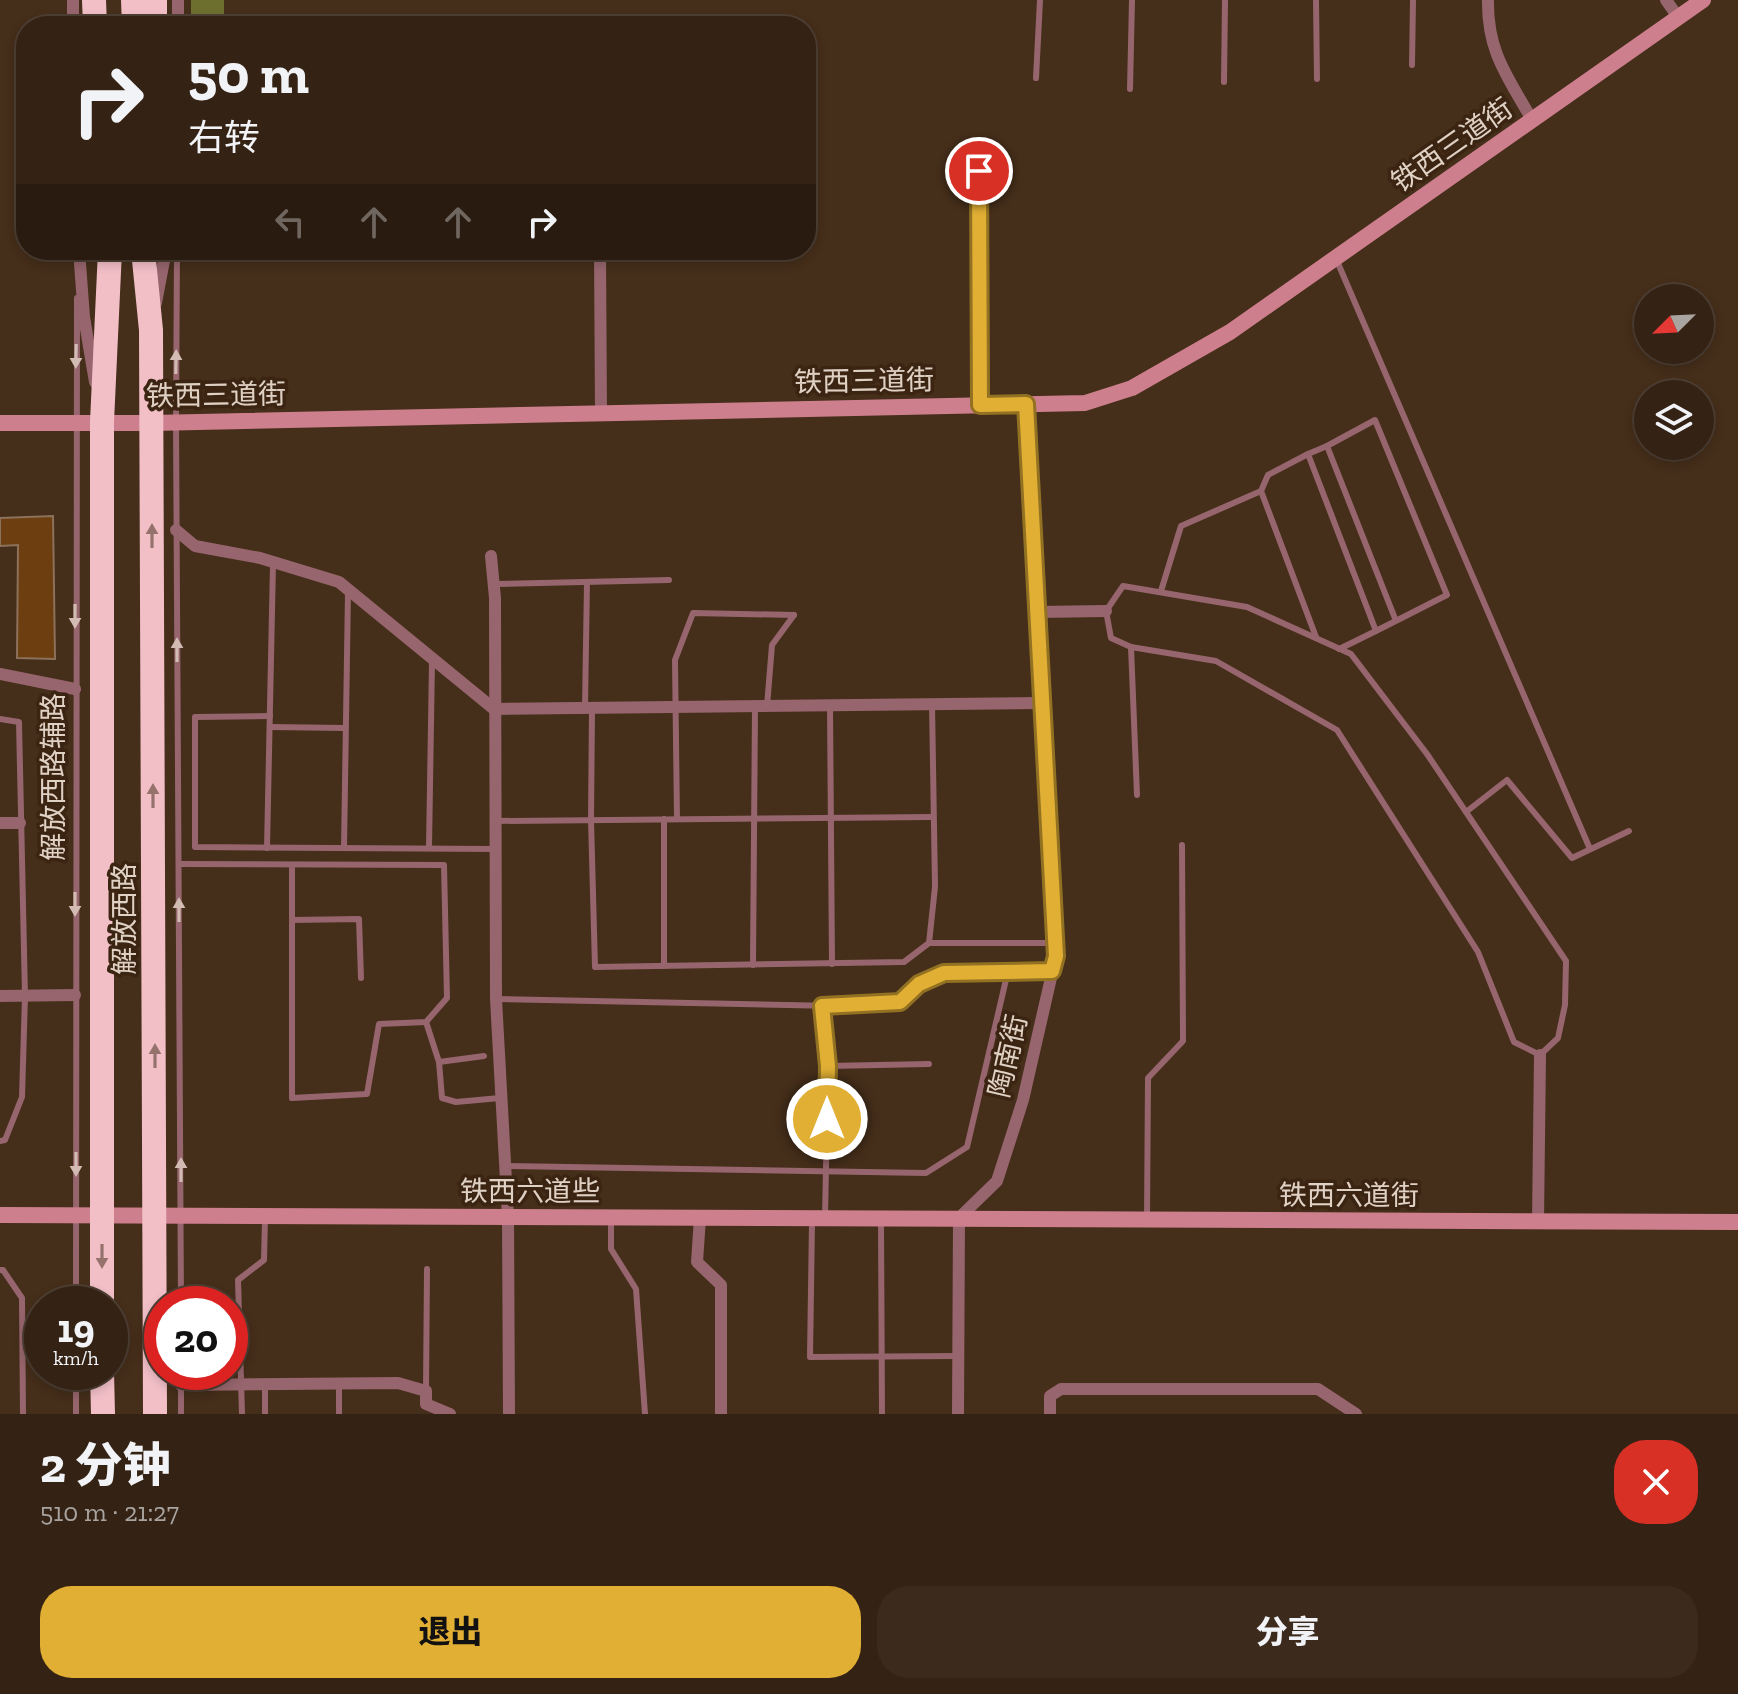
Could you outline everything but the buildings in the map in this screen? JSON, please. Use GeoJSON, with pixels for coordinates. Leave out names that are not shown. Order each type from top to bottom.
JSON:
{"type":"FeatureCollection","features":[{"type":"Feature","properties":{"kind":"highway","name":"解放西路"},"geometry":{"type":"LineString","coordinates":[[102,1286],[102,422],[107,260]]}},
{"type":"Feature","properties":{"kind":"highway"},"geometry":{"type":"LineString","coordinates":[[144,260],[151,330]]}},
{"type":"Feature","properties":{"kind":"highway"},"geometry":{"type":"LineString","coordinates":[[151,330],[154,260]]}},
{"type":"Feature","properties":{"kind":"highway","name":"解放西路"},"geometry":{"type":"LineString","coordinates":[[151,330],[164,422],[155,1414]]}},
{"type":"Feature","properties":{"kind":"highway"},"geometry":{"type":"LineString","coordinates":[[102,1390],[103,1414]]}},
{"type":"Feature","properties":{"kind":"street"},"geometry":{"type":"LineString","coordinates":[[1488,0],[1488,24],[1495,55],[1532,120]]}},
{"type":"Feature","properties":{"kind":"street"},"geometry":{"type":"LineString","coordinates":[[1666,0],[1678,17]]}},
{"type":"Feature","properties":{"kind":"street","name":"铁西三道街"},"geometry":{"type":"LineString","coordinates":[[0,423],[1085,403],[1132,388],[1230,332],[1703,0]]}},
{"type":"Feature","properties":{"kind":"street"},"geometry":{"type":"LineString","coordinates":[[80,260],[84,317],[102,422]]}},
{"type":"Feature","properties":{"kind":"street"},"geometry":{"type":"LineString","coordinates":[[151,330],[164,260]]}},
{"type":"Feature","properties":{"kind":"street"},"geometry":{"type":"LineString","coordinates":[[600,260],[601,413]]}},
{"type":"Feature","properties":{"kind":"street","name":"陶南街"},"geometry":{"type":"LineString","coordinates":[[959,1218],[997,1181],[1023,1100],[1056,956],[1026,404]]}},
{"type":"Feature","properties":{"kind":"street"},"geometry":{"type":"LineString","coordinates":[[176,530],[195,546],[273,562],[339,582],[494,709],[1042,703]]}},
{"type":"Feature","properties":{"kind":"street"},"geometry":{"type":"LineString","coordinates":[[491,556],[494,584],[496,999],[508,1217],[509,1414]]}},
{"type":"Feature","properties":{"kind":"street"},"geometry":{"type":"LineString","coordinates":[[1037,612],[1106,611]]}},
{"type":"Feature","properties":{"kind":"street"},"geometry":{"type":"LineString","coordinates":[[0,674],[75,689]]}},
{"type":"Feature","properties":{"kind":"street"},"geometry":{"type":"LineString","coordinates":[[0,823],[20,823]]}},
{"type":"Feature","properties":{"kind":"street"},"geometry":{"type":"LineString","coordinates":[[0,996],[75,995]]}},
{"type":"Feature","properties":{"kind":"street"},"geometry":{"type":"LineString","coordinates":[[1538,1222],[1540,1055]]}},
{"type":"Feature","properties":{"kind":"street"},"geometry":{"type":"LineString","coordinates":[[0,1215],[102,1216]]}},
{"type":"Feature","properties":{"kind":"street","name":"铁西六道些"},"geometry":{"type":"LineString","coordinates":[[102,1216],[959,1218]]}},
{"type":"Feature","properties":{"kind":"street"},"geometry":{"type":"LineString","coordinates":[[700,1218],[697,1262],[721,1285],[721,1414]]}},
{"type":"Feature","properties":{"kind":"street"},"geometry":{"type":"LineString","coordinates":[[958,1414],[959,1218]]}},
{"type":"Feature","properties":{"kind":"street","name":"铁西六道街"},"geometry":{"type":"LineString","coordinates":[[959,1218],[1738,1222]]}},
{"type":"Feature","properties":{"kind":"street"},"geometry":{"type":"LineString","coordinates":[[248,1384],[398,1383],[426,1403],[450,1414]]}},
{"type":"Feature","properties":{"kind":"street"},"geometry":{"type":"LineString","coordinates":[[1050,1414],[1050,1396],[1061,1389],[1318,1389],[1356,1414]]}},
{"type":"Feature","properties":{"kind":"lane"},"geometry":{"type":"LineString","coordinates":[[1036,78],[1040,0]]}},
{"type":"Feature","properties":{"kind":"lane"},"geometry":{"type":"LineString","coordinates":[[1130,89],[1132,0]]}},
{"type":"Feature","properties":{"kind":"lane"},"geometry":{"type":"LineString","coordinates":[[1224,82],[1225,0]]}},
{"type":"Feature","properties":{"kind":"lane"},"geometry":{"type":"LineString","coordinates":[[1316,0],[1317,79]]}},
{"type":"Feature","properties":{"kind":"lane"},"geometry":{"type":"LineString","coordinates":[[1412,65],[1413,0]]}},
{"type":"Feature","properties":{"kind":"lane"},"geometry":{"type":"LineString","coordinates":[[979,171],[980,405]]}},
{"type":"Feature","properties":{"kind":"lane"},"geometry":{"type":"LineString","coordinates":[[1336,258],[1590,849]]}},
{"type":"Feature","properties":{"kind":"lane","name":"解放西路辅路"},"geometry":{"type":"LineString","coordinates":[[76,1286],[75,422],[79,260]]}},
{"type":"Feature","properties":{"kind":"lane"},"geometry":{"type":"LineString","coordinates":[[176,260],[164,422],[176,530],[181,1286]]}},
{"type":"Feature","properties":{"kind":"lane"},"geometry":{"type":"LineString","coordinates":[[1161,591],[1181,526],[1261,491],[1268,475],[1375,420],[1447,595],[1339,649]]}},
{"type":"Feature","properties":{"kind":"lane"},"geometry":{"type":"LineString","coordinates":[[1327,446],[1396,621]]}},
{"type":"Feature","properties":{"kind":"lane"},"geometry":{"type":"LineString","coordinates":[[1308,454],[1376,631]]}},
{"type":"Feature","properties":{"kind":"lane"},"geometry":{"type":"LineString","coordinates":[[1261,491],[1316,638]]}},
{"type":"Feature","properties":{"kind":"lane"},"geometry":{"type":"LineString","coordinates":[[267,848],[273,562]]}},
{"type":"Feature","properties":{"kind":"lane"},"geometry":{"type":"LineString","coordinates":[[494,584],[669,580]]}},
{"type":"Feature","properties":{"kind":"lane"},"geometry":{"type":"LineString","coordinates":[[587,582],[595,967],[904,962],[929,943],[1055,943]]}},
{"type":"Feature","properties":{"kind":"lane"},"geometry":{"type":"LineString","coordinates":[[1123,586],[1161,591],[1247,607],[1351,654],[1427,754],[1566,961],[1565,1005],[1558,1038],[1540,1055],[1514,1042],[1478,952],[1337,730],[1216,661],[1131,647],[1111,638],[1106,611],[1123,586]]}},
{"type":"Feature","properties":{"kind":"lane"},"geometry":{"type":"LineString","coordinates":[[344,848],[348,588]]}},
{"type":"Feature","properties":{"kind":"lane"},"geometry":{"type":"LineString","coordinates":[[677,819],[675,660],[693,613],[794,615],[772,645],[761,706],[755,818],[753,965]]}},
{"type":"Feature","properties":{"kind":"lane"},"geometry":{"type":"LineString","coordinates":[[1131,647],[1137,795]]}},
{"type":"Feature","properties":{"kind":"lane"},"geometry":{"type":"LineString","coordinates":[[429,848],[432,658]]}},
{"type":"Feature","properties":{"kind":"lane"},"geometry":{"type":"LineString","coordinates":[[929,943],[935,887],[932,704]]}},
{"type":"Feature","properties":{"kind":"lane"},"geometry":{"type":"LineString","coordinates":[[830,706],[832,964]]}},
{"type":"Feature","properties":{"kind":"lane"},"geometry":{"type":"LineString","coordinates":[[270,716],[195,717],[195,847],[495,849]]}},
{"type":"Feature","properties":{"kind":"lane"},"geometry":{"type":"LineString","coordinates":[[0,719],[19,722],[25,996],[22,1097],[5,1140],[0,1141]]}},
{"type":"Feature","properties":{"kind":"lane"},"geometry":{"type":"LineString","coordinates":[[270,727],[345,728]]}},
{"type":"Feature","properties":{"kind":"lane"},"geometry":{"type":"LineString","coordinates":[[1466,812],[1507,780],[1572,858],[1629,831]]}},
{"type":"Feature","properties":{"kind":"lane"},"geometry":{"type":"LineString","coordinates":[[495,821],[932,817]]}},
{"type":"Feature","properties":{"kind":"lane"},"geometry":{"type":"LineString","coordinates":[[664,819],[664,966]]}},
{"type":"Feature","properties":{"kind":"lane"},"geometry":{"type":"LineString","coordinates":[[1147,1219],[1148,1078],[1183,1041],[1182,845]]}},
{"type":"Feature","properties":{"kind":"lane"},"geometry":{"type":"LineString","coordinates":[[179,864],[444,865],[447,998],[426,1022],[379,1024],[367,1094],[292,1098],[292,865]]}},
{"type":"Feature","properties":{"kind":"lane"},"geometry":{"type":"LineString","coordinates":[[292,920],[359,919],[361,978]]}},
{"type":"Feature","properties":{"kind":"lane"},"geometry":{"type":"LineString","coordinates":[[506,1166],[926,1173],[967,1147],[1008,971]]}},
{"type":"Feature","properties":{"kind":"lane"},"geometry":{"type":"LineString","coordinates":[[496,999],[822,1006],[900,1002],[919,984],[944,973],[1052,971]]}},
{"type":"Feature","properties":{"kind":"lane"},"geometry":{"type":"LineString","coordinates":[[822,1006],[828,1066],[827,1172],[818,1218],[810,1357],[958,1356]]}},
{"type":"Feature","properties":{"kind":"lane"},"geometry":{"type":"LineString","coordinates":[[426,1022],[439,1062],[442,1098],[456,1102],[502,1097]]}},
{"type":"Feature","properties":{"kind":"lane"},"geometry":{"type":"LineString","coordinates":[[439,1062],[484,1056]]}},
{"type":"Feature","properties":{"kind":"lane"},"geometry":{"type":"LineString","coordinates":[[828,1066],[929,1064]]}},
{"type":"Feature","properties":{"kind":"lane"},"geometry":{"type":"LineString","coordinates":[[238,1286],[238,1280],[264,1260],[265,1216]]}},
{"type":"Feature","properties":{"kind":"lane"},"geometry":{"type":"LineString","coordinates":[[611,1217],[611,1249],[636,1289],[645,1414]]}},
{"type":"Feature","properties":{"kind":"lane"},"geometry":{"type":"LineString","coordinates":[[881,1218],[882,1414]]}},
{"type":"Feature","properties":{"kind":"lane"},"geometry":{"type":"LineString","coordinates":[[426,1403],[427,1269]]}},
{"type":"Feature","properties":{"kind":"lane"},"geometry":{"type":"LineString","coordinates":[[0,1270],[22,1298],[23,1414]]}},
{"type":"Feature","properties":{"kind":"lane"},"geometry":{"type":"LineString","coordinates":[[265,1384],[265,1414]]}},
{"type":"Feature","properties":{"kind":"lane"},"geometry":{"type":"LineString","coordinates":[[339,1384],[339,1414]]}},
{"type":"Feature","properties":{"kind":"lane"},"geometry":{"type":"LineString","coordinates":[[76,1390],[76,1414]]}},
{"type":"Feature","properties":{"kind":"lane"},"geometry":{"type":"LineString","coordinates":[[181,1390],[181,1414]]}},
{"type":"Feature","properties":{"kind":"lane"},"geometry":{"type":"LineString","coordinates":[[242,1414],[243,1390]]}},
{"type":"Feature","properties":{"kind":"shaded area"},"geometry":{"type":"Polygon","coordinates":[[[191,0],[224,0],[224,16],[191,16],[191,0]]]}},
{"type":"Feature","properties":{"kind":"route"},"geometry":{"type":"LineString","coordinates":[[827,1119],[828,1066],[822,1006],[900,1002],[919,984],[944,973],[1052,971],[1056,956],[1026,404],[980,405],[979,171]]}}]}
